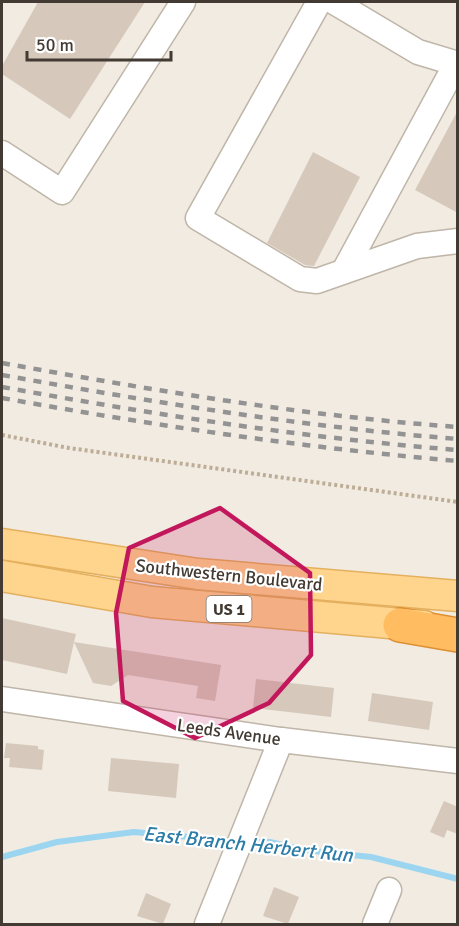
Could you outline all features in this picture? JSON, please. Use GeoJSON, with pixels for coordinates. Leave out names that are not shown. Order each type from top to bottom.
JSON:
{"type":"FeatureCollection","features":[{"type":"Feature","properties":{"kind":"highway"},"geometry":{"type":"LineString","coordinates":[[400,625],[458,634]]}},
{"type":"Feature","properties":{"kind":"main road","name":"Southwestern Boulevard"},"geometry":{"type":"LineString","coordinates":[[2,544],[198,574],[458,596]]}},
{"type":"Feature","properties":{"kind":"main road","name":"Southwestern Boulevard"},"geometry":{"type":"LineString","coordinates":[[2,576],[152,602],[400,625],[458,627]]}},
{"type":"Feature","properties":{"kind":"street"},"geometry":{"type":"LineString","coordinates":[[2,153],[62,192],[183,2]]}},
{"type":"Feature","properties":{"kind":"street"},"geometry":{"type":"LineString","coordinates":[[319,2],[198,218],[300,279],[317,281],[417,246],[458,241]]}},
{"type":"Feature","properties":{"kind":"street"},"geometry":{"type":"LineString","coordinates":[[334,2],[418,52],[457,64],[344,271]]}},
{"type":"Feature","properties":{"kind":"street","name":"Leeds Avenue"},"geometry":{"type":"LineString","coordinates":[[2,699],[281,740],[458,761]]}},
{"type":"Feature","properties":{"kind":"street"},"geometry":{"type":"LineString","coordinates":[[207,924],[242,842],[281,740]]}},
{"type":"Feature","properties":{"kind":"street"},"geometry":{"type":"LineString","coordinates":[[375,924],[389,890]]}},
{"type":"Feature","properties":{"kind":"path"},"geometry":{"type":"LineString","coordinates":[[2,435],[69,448],[458,502]]}},
{"type":"Feature","properties":{"kind":"highlighted area"},"geometry":{"type":"Polygon","coordinates":[[[220,508],[310,573],[311,655],[269,703],[195,738],[123,701],[116,613],[129,548],[220,508]]]}},
{"type":"Feature","properties":{"kind":"building"},"geometry":{"type":"Polygon","coordinates":[[[38,2],[145,2],[70,119],[2,74],[2,66],[38,2]]]}},
{"type":"Feature","properties":{"kind":"building"},"geometry":{"type":"Polygon","coordinates":[[[458,110],[458,213],[415,190],[458,110]]]}},
{"type":"Feature","properties":{"kind":"building"},"geometry":{"type":"Polygon","coordinates":[[[313,152],[360,177],[314,266],[305,265],[267,243],[313,152]]]}},
{"type":"Feature","properties":{"kind":"building"},"geometry":{"type":"Polygon","coordinates":[[[2,618],[76,634],[67,674],[2,660],[2,618]]]}},
{"type":"Feature","properties":{"kind":"building"},"geometry":{"type":"Polygon","coordinates":[[[74,642],[221,665],[215,701],[196,698],[198,686],[128,675],[111,686],[93,683],[74,642]]]}},
{"type":"Feature","properties":{"kind":"building"},"geometry":{"type":"Polygon","coordinates":[[[256,679],[334,688],[331,717],[253,708],[256,679]]]}},
{"type":"Feature","properties":{"kind":"building"},"geometry":{"type":"Polygon","coordinates":[[[372,693],[433,702],[429,730],[368,721],[372,693]]]}},
{"type":"Feature","properties":{"kind":"building"},"geometry":{"type":"Polygon","coordinates":[[[6,743],[38,746],[38,749],[44,750],[42,770],[9,767],[10,758],[4,758],[6,743]]]}},
{"type":"Feature","properties":{"kind":"building"},"geometry":{"type":"Polygon","coordinates":[[[111,758],[179,764],[176,798],[108,791],[111,758]]]}},
{"type":"Feature","properties":{"kind":"building"},"geometry":{"type":"Polygon","coordinates":[[[444,801],[458,807],[458,834],[447,830],[444,838],[430,832],[444,801]]]}},
{"type":"Feature","properties":{"kind":"building"},"geometry":{"type":"Polygon","coordinates":[[[274,887],[299,897],[288,924],[263,916],[274,887]]]}},
{"type":"Feature","properties":{"kind":"building"},"geometry":{"type":"Polygon","coordinates":[[[146,893],[171,904],[163,924],[137,916],[146,893]]]}},
{"type":"Feature","properties":{"kind":"waterway","name":"East Branch Herbert Run"},"geometry":{"type":"LineString","coordinates":[[2,857],[57,842],[134,832],[235,841]]}},
{"type":"Feature","properties":{"kind":"waterway","name":"East Branch Herbert Run"},"geometry":{"type":"LineString","coordinates":[[245,841],[270,842],[304,850],[371,857],[458,879]]}},
{"type":"Feature","properties":{"kind":"railway"},"geometry":{"type":"LineString","coordinates":[[2,363],[286,409],[458,427]]}},
{"type":"Feature","properties":{"kind":"railway"},"geometry":{"type":"LineString","coordinates":[[2,375],[229,413],[343,428],[458,439]]}},
{"type":"Feature","properties":{"kind":"railway"},"geometry":{"type":"LineString","coordinates":[[2,387],[229,424],[343,439],[458,450]]}},
{"type":"Feature","properties":{"kind":"railway"},"geometry":{"type":"LineString","coordinates":[[2,398],[229,435],[458,461]]}}]}
